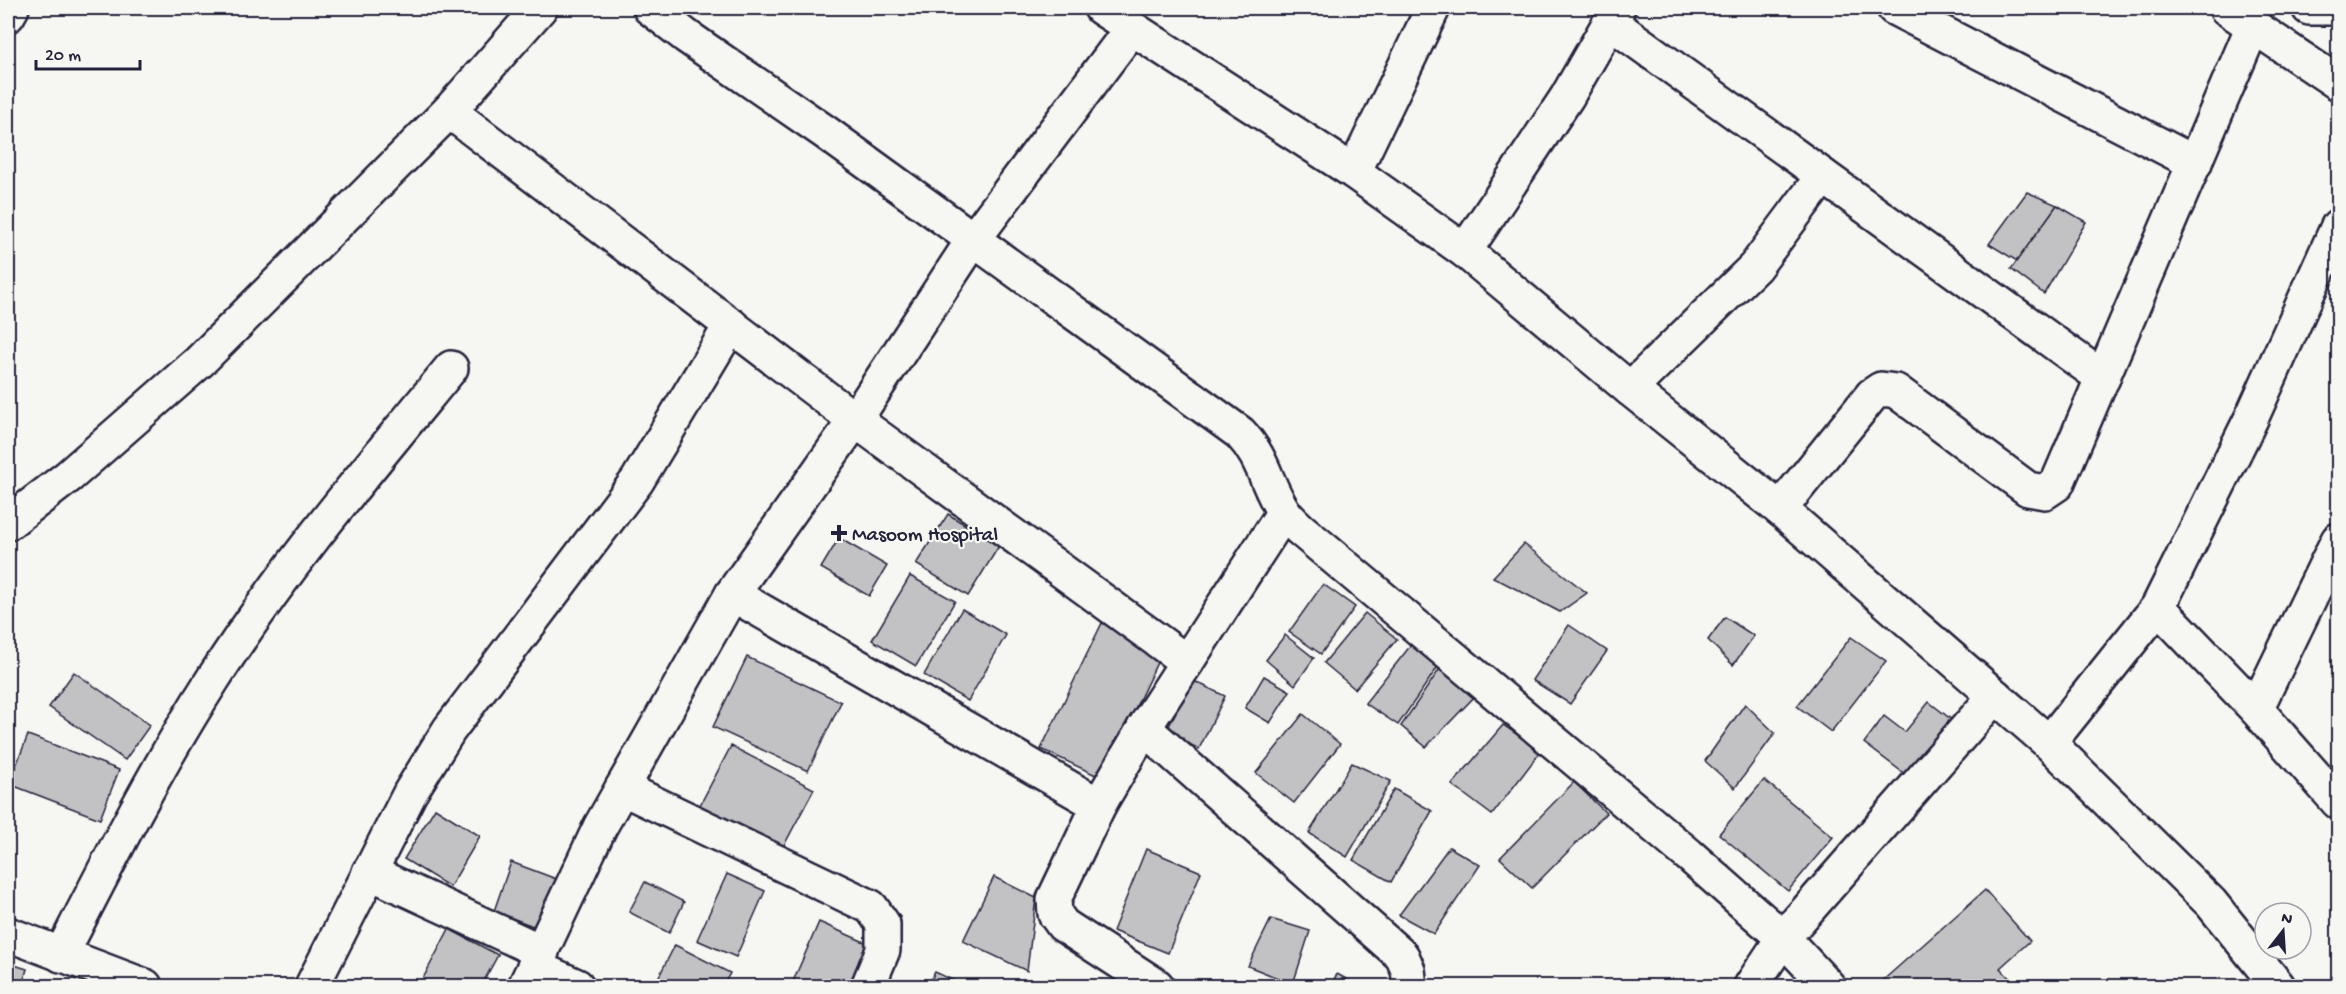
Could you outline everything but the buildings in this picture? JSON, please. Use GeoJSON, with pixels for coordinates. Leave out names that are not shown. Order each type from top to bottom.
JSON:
{"type":"FeatureCollection","features":[{"type":"Feature","properties":{"kind":"street"},"geometry":{"type":"LineString","coordinates":[[8,15],[12,8]]}},
{"type":"Feature","properties":{"kind":"street"},"geometry":{"type":"LineString","coordinates":[[8,523],[69,476],[199,362],[449,111],[540,8]]}},
{"type":"Feature","properties":{"kind":"street"},"geometry":{"type":"LineString","coordinates":[[650,8],[1240,433],[1251,445],[1259,459],[1284,512],[1300,529],[1689,855],[1783,938],[1828,987]]}},
{"type":"Feature","properties":{"kind":"street"},"geometry":{"type":"LineString","coordinates":[[1101,8],[1354,172],[1465,251],[1780,509],[2049,743],[2211,903],[2278,987]]}},
{"type":"Feature","properties":{"kind":"street"},"geometry":{"type":"LineString","coordinates":[[1354,172],[1433,8]]}},
{"type":"Feature","properties":{"kind":"street"},"geometry":{"type":"LineString","coordinates":[[1894,8],[2195,163]]}},
{"type":"Feature","properties":{"kind":"street"},"geometry":{"type":"LineString","coordinates":[[2226,8],[2338,83]]}},
{"type":"Feature","properties":{"kind":"street"},"geometry":{"type":"LineString","coordinates":[[2309,8],[2338,8]]}},
{"type":"Feature","properties":{"kind":"street"},"geometry":{"type":"LineString","coordinates":[[1465,251],[1567,97],[1614,15],[1823,176],[2103,378]]}},
{"type":"Feature","properties":{"kind":"street"},"geometry":{"type":"LineString","coordinates":[[1780,509],[1872,395],[1881,389],[1896,391],[2028,489],[2045,492],[2057,484],[2253,26]]}},
{"type":"Feature","properties":{"kind":"street"},"geometry":{"type":"LineString","coordinates":[[534,969],[600,827],[732,594],[855,420],[974,240],[1132,28]]}},
{"type":"Feature","properties":{"kind":"street"},"geometry":{"type":"LineString","coordinates":[[449,111],[855,420],[1187,662]]}},
{"type":"Feature","properties":{"kind":"street"},"geometry":{"type":"LineString","coordinates":[[1630,388],[1755,267],[1823,176]]}},
{"type":"Feature","properties":{"kind":"street"},"geometry":{"type":"LineString","coordinates":[[2049,743],[2158,607],[2251,419],[2338,226]]}},
{"type":"Feature","properties":{"kind":"street"},"geometry":{"type":"LineString","coordinates":[[312,987],[410,793],[449,730],[637,481],[731,325]]}},
{"type":"Feature","properties":{"kind":"street"},"geometry":{"type":"LineString","coordinates":[[61,955],[140,800],[213,678],[305,546],[451,368]]}},
{"type":"Feature","properties":{"kind":"street"},"geometry":{"type":"LineString","coordinates":[[1147,984],[1063,925],[1055,914],[1054,899],[1099,805],[1144,728],[1284,512]]}},
{"type":"Feature","properties":{"kind":"street"},"geometry":{"type":"LineString","coordinates":[[2256,709],[2331,582],[2338,540]]}},
{"type":"Feature","properties":{"kind":"street"},"geometry":{"type":"LineString","coordinates":[[732,594],[1099,805]]}},
{"type":"Feature","properties":{"kind":"street"},"geometry":{"type":"LineString","coordinates":[[2158,607],[2256,709],[2338,802]]}},
{"type":"Feature","properties":{"kind":"street"},"geometry":{"type":"LineString","coordinates":[[1751,987],[1783,938],[1995,696]]}},
{"type":"Feature","properties":{"kind":"street"},"geometry":{"type":"LineString","coordinates":[[1144,728],[1402,956],[1408,970],[1410,987]]}},
{"type":"Feature","properties":{"kind":"street"},"geometry":{"type":"LineString","coordinates":[[622,788],[871,907],[883,924],[883,950],[868,987]]}},
{"type":"Feature","properties":{"kind":"street"},"geometry":{"type":"LineString","coordinates":[[369,872],[534,969],[577,987]]}},
{"type":"Feature","properties":{"kind":"street"},"geometry":{"type":"LineString","coordinates":[[8,934],[145,987]]}},
{"type":"Feature","properties":{"kind":"place","name":"Masoom Hospital"},"geometry":{"type":"Point","coordinates":[839,533]}}]}
